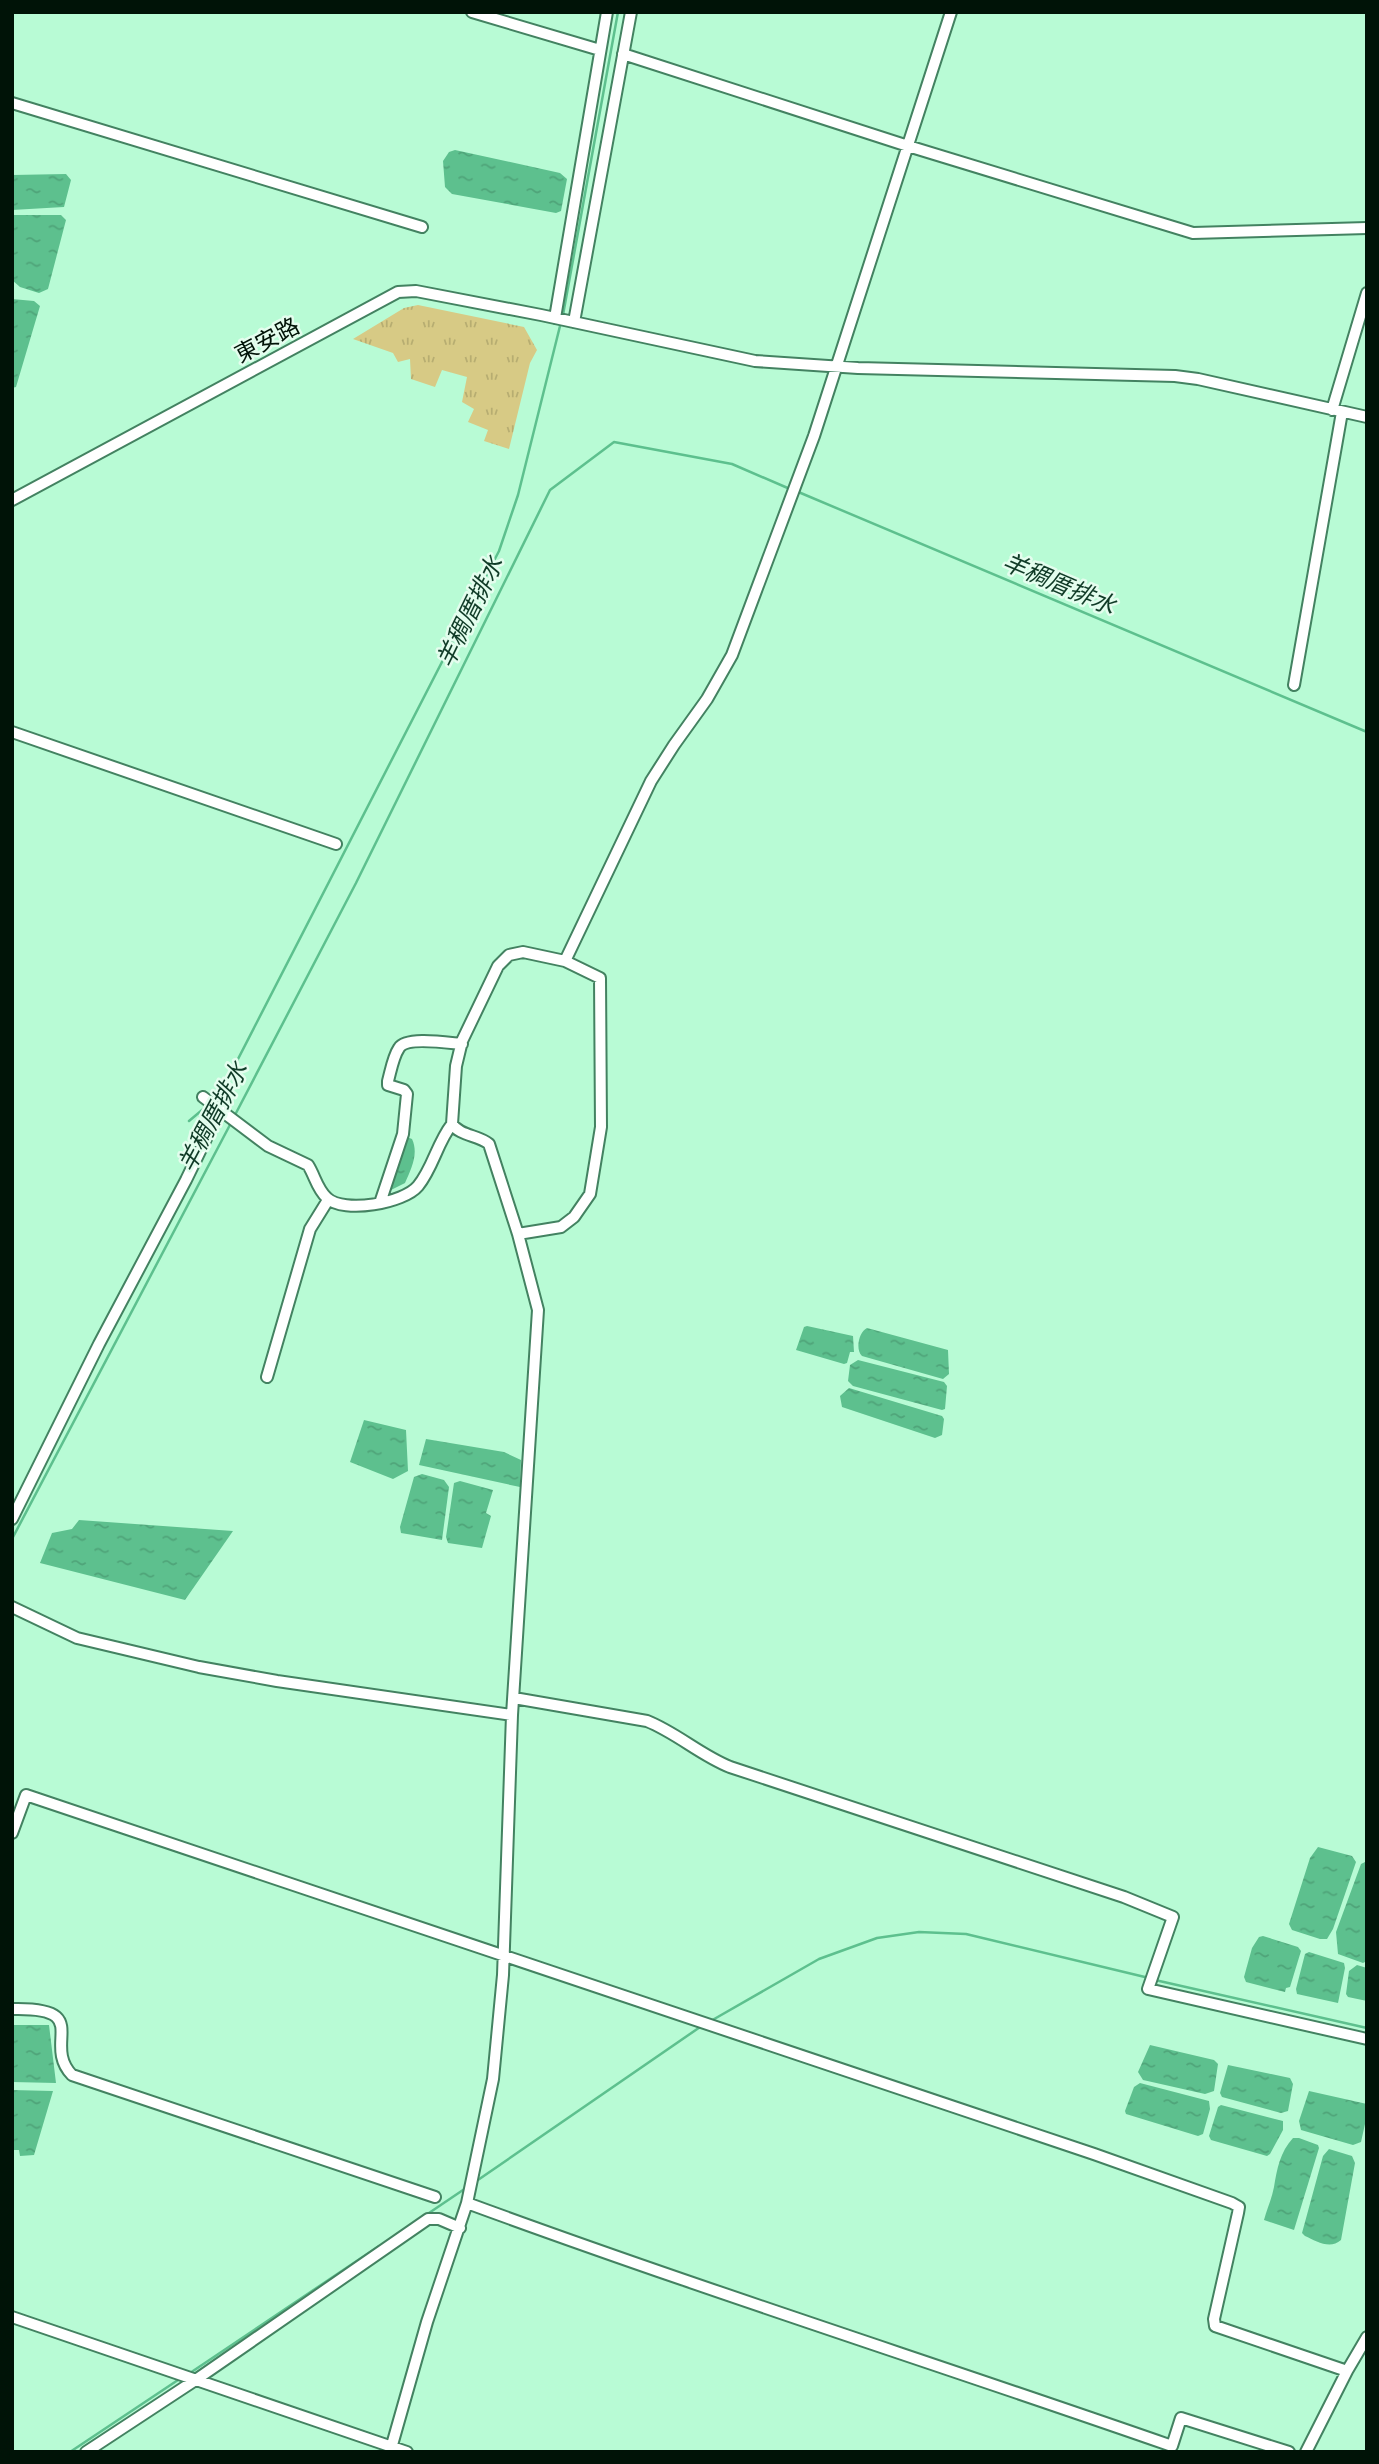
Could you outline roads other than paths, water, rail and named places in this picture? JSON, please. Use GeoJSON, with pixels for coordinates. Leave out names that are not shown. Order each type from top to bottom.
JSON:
{"type":"FeatureCollection","features":[{"type":"Feature","properties":{"kind":"street"},"geometry":{"type":"LineString","coordinates":[[471,12],[600,50]]}},
{"type":"Feature","properties":{"kind":"street"},"geometry":{"type":"LineString","coordinates":[[564,320],[607,12]]}},
{"type":"Feature","properties":{"kind":"street"},"geometry":{"type":"LineString","coordinates":[[564,320],[631,12]]}},
{"type":"Feature","properties":{"kind":"street"},"geometry":{"type":"LineString","coordinates":[[565,961],[651,781],[707,699],[732,655],[814,436],[951,12]]}},
{"type":"Feature","properties":{"kind":"street"},"geometry":{"type":"LineString","coordinates":[[623,54],[908,146],[1193,233],[1367,228]]}},
{"type":"Feature","properties":{"kind":"street"},"geometry":{"type":"LineString","coordinates":[[12,103],[422,227]]}},
{"type":"Feature","properties":{"kind":"street","name":"東安路"},"geometry":{"type":"LineString","coordinates":[[12,500],[398,292],[416,291],[755,361],[858,368],[1175,376],[1367,417]]}},
{"type":"Feature","properties":{"kind":"street"},"geometry":{"type":"LineString","coordinates":[[1294,685],[1337,411],[1367,293]]}},
{"type":"Feature","properties":{"kind":"street"},"geometry":{"type":"LineString","coordinates":[[12,732],[336,844]]}},
{"type":"Feature","properties":{"kind":"street"},"geometry":{"type":"LineString","coordinates":[[203,1097],[268,1146],[308,1165],[318,1187],[328,1200],[347,1207],[397,1199],[417,1188],[452,1124],[456,1066],[462,1044],[498,966],[509,955],[523,952],[565,961],[600,978],[601,1127],[590,1194],[574,1217],[561,1227],[518,1234]]}},
{"type":"Feature","properties":{"kind":"street"},"geometry":{"type":"LineString","coordinates":[[380,1203],[406,1120],[407,1094],[404,1090],[388,1085],[398,1048],[404,1043],[415,1041],[462,1044]]}},
{"type":"Feature","properties":{"kind":"street"},"geometry":{"type":"LineString","coordinates":[[12,1519],[220,1110]]}},
{"type":"Feature","properties":{"kind":"street"},"geometry":{"type":"LineString","coordinates":[[391,2449],[427,2322],[468,2199],[493,2079],[504,1956],[512,1715],[538,1310],[518,1234],[489,1144],[483,1139],[456,1130],[452,1124]]}},
{"type":"Feature","properties":{"kind":"street"},"geometry":{"type":"LineString","coordinates":[[267,1377],[310,1229],[328,1200]]}},
{"type":"Feature","properties":{"kind":"street"},"geometry":{"type":"LineString","coordinates":[[12,1607],[77,1637],[199,1667],[512,1715]]}},
{"type":"Feature","properties":{"kind":"street"},"geometry":{"type":"LineString","coordinates":[[514,1698],[647,1721],[665,1728],[708,1758],[730,1767],[1124,1897],[1173,1917],[1148,1989],[1367,2039]]}},
{"type":"Feature","properties":{"kind":"street"},"geometry":{"type":"LineString","coordinates":[[12,1833],[26,1795],[701,2021],[1232,2203],[1239,2207],[1214,2319],[1215,2326],[1347,2371]]}},
{"type":"Feature","properties":{"kind":"street"},"geometry":{"type":"LineString","coordinates":[[12,2009],[34,2008],[51,2012],[61,2021],[64,2067],[72,2075],[435,2196]]}},
{"type":"Feature","properties":{"kind":"street"},"geometry":{"type":"LineString","coordinates":[[468,2199],[600,2252],[1172,2446],[1181,2418],[1289,2452]]}},
{"type":"Feature","properties":{"kind":"street"},"geometry":{"type":"LineString","coordinates":[[86,2452],[190,2377],[428,2220],[439,2218],[460,2228]]}},
{"type":"Feature","properties":{"kind":"street"},"geometry":{"type":"LineString","coordinates":[[12,2317],[391,2449],[407,2452]]}},
{"type":"Feature","properties":{"kind":"street"},"geometry":{"type":"LineString","coordinates":[[1306,2452],[1367,2337]]}},
{"type":"Feature","properties":{"kind":"water"},"geometry":{"type":"Polygon","coordinates":[[[455,150],[560,173],[567,179],[561,211],[556,213],[452,194],[445,187],[443,161],[449,152],[455,150]]]}},
{"type":"Feature","properties":{"kind":"water"},"geometry":{"type":"Polygon","coordinates":[[[66,174],[71,180],[64,207],[12,210],[12,175],[66,174]]]}},
{"type":"Feature","properties":{"kind":"water"},"geometry":{"type":"Polygon","coordinates":[[[12,215],[61,215],[66,220],[48,289],[39,293],[20,287],[12,280],[12,215]]]}},
{"type":"Feature","properties":{"kind":"water"},"geometry":{"type":"Polygon","coordinates":[[[12,299],[34,301],[40,306],[16,387],[12,388],[12,299]]]}},
{"type":"Feature","properties":{"kind":"water"},"geometry":{"type":"Polygon","coordinates":[[[407,1137],[412,1139],[414,1145],[412,1167],[405,1183],[387,1192],[407,1137]]]}},
{"type":"Feature","properties":{"kind":"water"},"geometry":{"type":"Polygon","coordinates":[[[804,1327],[853,1336],[854,1352],[850,1352],[847,1363],[796,1350],[804,1327]]]}},
{"type":"Feature","properties":{"kind":"water"},"geometry":{"type":"Polygon","coordinates":[[[867,1328],[948,1350],[949,1374],[943,1379],[862,1356],[859,1341],[867,1328]]]}},
{"type":"Feature","properties":{"kind":"water"},"geometry":{"type":"Polygon","coordinates":[[[858,1360],[944,1382],[947,1386],[945,1409],[853,1386],[848,1381],[850,1365],[858,1360]]]}},
{"type":"Feature","properties":{"kind":"water"},"geometry":{"type":"Polygon","coordinates":[[[849,1388],[942,1416],[942,1435],[935,1438],[842,1407],[840,1396],[849,1388]]]}},
{"type":"Feature","properties":{"kind":"water"},"geometry":{"type":"Polygon","coordinates":[[[364,1420],[406,1430],[408,1471],[393,1479],[350,1462],[364,1420]]]}},
{"type":"Feature","properties":{"kind":"water"},"geometry":{"type":"Polygon","coordinates":[[[426,1439],[504,1452],[521,1460],[520,1487],[419,1465],[426,1439]]]}},
{"type":"Feature","properties":{"kind":"water"},"geometry":{"type":"Polygon","coordinates":[[[422,1474],[444,1480],[449,1487],[442,1540],[401,1533],[400,1527],[414,1477],[422,1474]]]}},
{"type":"Feature","properties":{"kind":"water"},"geometry":{"type":"Polygon","coordinates":[[[460,1481],[493,1490],[486,1513],[491,1516],[482,1548],[448,1543],[446,1537],[454,1483],[460,1481]]]}},
{"type":"Feature","properties":{"kind":"water"},"geometry":{"type":"Polygon","coordinates":[[[79,1520],[233,1531],[185,1600],[40,1563],[52,1533],[72,1529],[79,1520]]]}},
{"type":"Feature","properties":{"kind":"water"},"geometry":{"type":"Polygon","coordinates":[[[1318,1847],[1352,1856],[1356,1862],[1327,1939],[1292,1930],[1289,1924],[1310,1858],[1318,1847]]]}},
{"type":"Feature","properties":{"kind":"water"},"geometry":{"type":"Polygon","coordinates":[[[1367,1861],[1367,1961],[1363,1963],[1338,1954],[1336,1932],[1361,1864],[1367,1861]]]}},
{"type":"Feature","properties":{"kind":"water"},"geometry":{"type":"Polygon","coordinates":[[[1259,1937],[1298,1947],[1301,1951],[1290,1987],[1286,1988],[1285,1992],[1246,1982],[1244,1977],[1252,1948],[1259,1937]]]}},
{"type":"Feature","properties":{"kind":"water"},"geometry":{"type":"Polygon","coordinates":[[[1309,1952],[1344,1963],[1338,2003],[1297,1994],[1305,1954],[1309,1952]]]}},
{"type":"Feature","properties":{"kind":"water"},"geometry":{"type":"Polygon","coordinates":[[[1357,1965],[1367,1968],[1367,2001],[1348,1997],[1346,1994],[1349,1971],[1357,1965]]]}},
{"type":"Feature","properties":{"kind":"water"},"geometry":{"type":"Polygon","coordinates":[[[12,2025],[49,2025],[56,2083],[12,2082],[12,2025]]]}},
{"type":"Feature","properties":{"kind":"water"},"geometry":{"type":"Polygon","coordinates":[[[1150,2045],[1214,2060],[1218,2064],[1214,2091],[1205,2094],[1143,2080],[1138,2072],[1150,2045]]]}},
{"type":"Feature","properties":{"kind":"water"},"geometry":{"type":"Polygon","coordinates":[[[1228,2065],[1290,2078],[1293,2084],[1288,2111],[1281,2113],[1222,2097],[1220,2093],[1228,2065]]]}},
{"type":"Feature","properties":{"kind":"water"},"geometry":{"type":"Polygon","coordinates":[[[1140,2083],[1209,2101],[1210,2109],[1203,2134],[1198,2136],[1126,2114],[1134,2087],[1140,2083]]]}},
{"type":"Feature","properties":{"kind":"water"},"geometry":{"type":"Polygon","coordinates":[[[12,2090],[53,2091],[34,2155],[20,2156],[19,2150],[12,2150],[12,2090]]]}},
{"type":"Feature","properties":{"kind":"water"},"geometry":{"type":"Polygon","coordinates":[[[1309,2091],[1367,2104],[1361,2142],[1353,2145],[1301,2130],[1299,2121],[1309,2091]]]}},
{"type":"Feature","properties":{"kind":"water"},"geometry":{"type":"Polygon","coordinates":[[[1221,2105],[1283,2121],[1283,2130],[1270,2154],[1267,2156],[1211,2140],[1209,2136],[1221,2105]]]}},
{"type":"Feature","properties":{"kind":"water"},"geometry":{"type":"Polygon","coordinates":[[[1293,2138],[1318,2145],[1319,2148],[1294,2230],[1264,2220],[1280,2161],[1293,2138]]]}},
{"type":"Feature","properties":{"kind":"water"},"geometry":{"type":"Polygon","coordinates":[[[1329,2149],[1352,2156],[1355,2163],[1341,2240],[1323,2244],[1302,2233],[1323,2156],[1329,2149]]]}},
{"type":"Feature","properties":{"kind":"waterway"},"geometry":{"type":"LineString","coordinates":[[563,315],[618,12]]}},
{"type":"Feature","properties":{"kind":"waterway"},"geometry":{"type":"LineString","coordinates":[[213,1101],[219,1096],[499,551],[518,495],[561,322]]}},
{"type":"Feature","properties":{"kind":"waterway","name":"羊稠厝排水"},"geometry":{"type":"LineString","coordinates":[[235,1115],[356,883],[550,490],[614,442],[732,464],[790,489]]}},
{"type":"Feature","properties":{"kind":"waterway","name":"羊稠厝排水"},"geometry":{"type":"LineString","coordinates":[[796,491],[1367,732]]}},
{"type":"Feature","properties":{"kind":"waterway"},"geometry":{"type":"LineString","coordinates":[[189,1121],[208,1105]]}},
{"type":"Feature","properties":{"kind":"waterway","name":"羊稠厝排水"},"geometry":{"type":"LineString","coordinates":[[12,1539],[232,1121]]}},
{"type":"Feature","properties":{"kind":"waterway"},"geometry":{"type":"LineString","coordinates":[[709,2022],[819,1959],[877,1938],[919,1932],[966,1934],[1149,1978]]}},
{"type":"Feature","properties":{"kind":"waterway"},"geometry":{"type":"LineString","coordinates":[[1155,1980],[1367,2028]]}},
{"type":"Feature","properties":{"kind":"waterway"},"geometry":{"type":"LineString","coordinates":[[475,2182],[703,2025]]}},
{"type":"Feature","properties":{"kind":"waterway"},"geometry":{"type":"LineString","coordinates":[[426,2215],[466,2188]]}},
{"type":"Feature","properties":{"kind":"waterway"},"geometry":{"type":"LineString","coordinates":[[190,2373],[379,2246]]}},
{"type":"Feature","properties":{"kind":"waterway"},"geometry":{"type":"LineString","coordinates":[[70,2452],[181,2378]]}}]}
